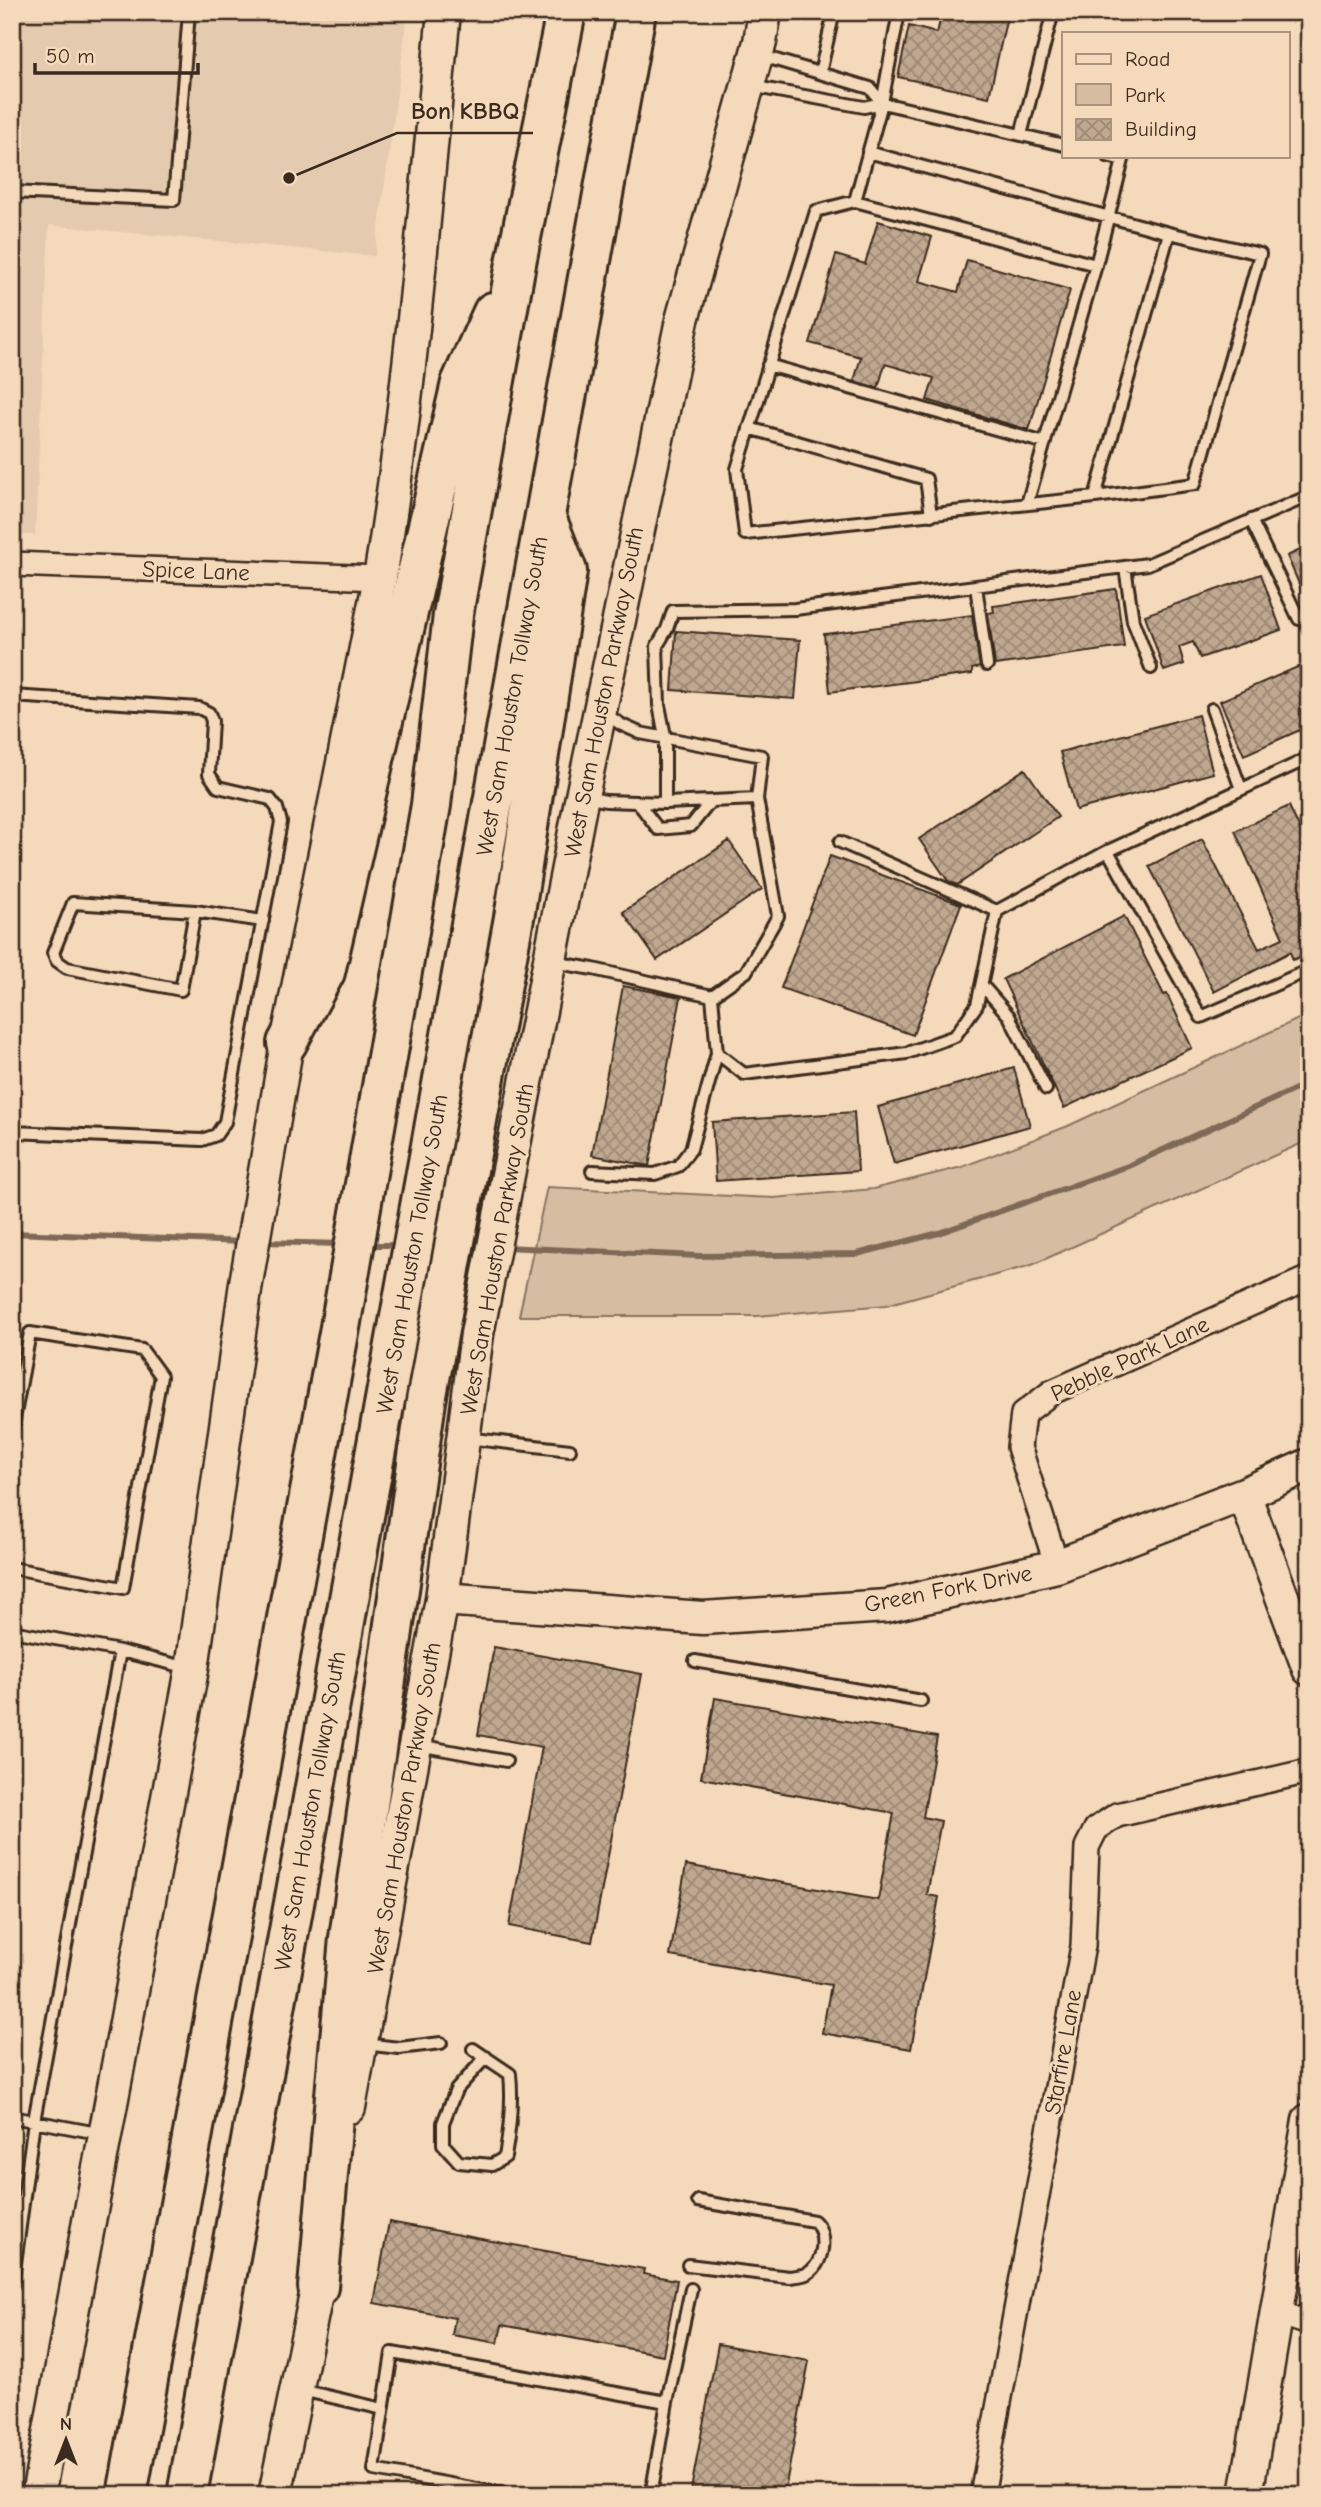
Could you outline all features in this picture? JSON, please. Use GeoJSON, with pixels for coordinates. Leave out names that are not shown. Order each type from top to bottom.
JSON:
{"type":"FeatureCollection","features":[{"type":"Feature","properties":{"kind":"highway"},"geometry":{"type":"LineString","coordinates":[[127,2495],[341,1322],[430,805],[453,615],[516,263],[566,12]]}},
{"type":"Feature","properties":{"kind":"highway","name":"West Sam Houston Tollway South"},"geometry":{"type":"LineString","coordinates":[[187,2495],[636,12]]}},
{"type":"Feature","properties":{"kind":"highway"},"geometry":{"type":"LineString","coordinates":[[287,1043],[325,972],[461,383],[516,263]]}},
{"type":"Feature","properties":{"kind":"highway"},"geometry":{"type":"LineString","coordinates":[[318,2287],[349,1938],[424,1415],[515,912],[567,571],[545,515]]}},
{"type":"Feature","properties":{"kind":"main road"},"geometry":{"type":"LineString","coordinates":[[38,2495],[192,1669],[246,1283],[287,1043],[390,519],[410,357],[444,12]]}},
{"type":"Feature","properties":{"kind":"main road","name":"West Sam Houston Parkway South"},"geometry":{"type":"LineString","coordinates":[[275,2495],[318,2287],[442,1599],[477,1334],[582,797],[682,320],[756,54],[765,12]]}},
{"type":"Feature","properties":{"kind":"main road","name":"Green Fork Drive"},"geometry":{"type":"LineString","coordinates":[[442,1599],[703,1618],[887,1606],[1057,1566],[1244,1494],[1309,1465]]}},
{"type":"Feature","properties":{"kind":"main road"},"geometry":{"type":"LineString","coordinates":[[1244,1494],[1309,1669]]}},
{"type":"Feature","properties":{"kind":"main road"},"geometry":{"type":"LineString","coordinates":[[1246,2495],[1309,2120]]}},
{"type":"Feature","properties":{"kind":"street","name":"Spice Lane"},"geometry":{"type":"LineString","coordinates":[[12,564],[380,578]]}},
{"type":"Feature","properties":{"kind":"street","name":"Pebble Park Lane"},"geometry":{"type":"LineString","coordinates":[[1057,1566],[1019,1447],[1024,1414],[1052,1392],[1309,1278]]}},
{"type":"Feature","properties":{"kind":"street","name":"Starfire Lane"},"geometry":{"type":"LineString","coordinates":[[982,2495],[1083,1946],[1087,1847],[1096,1829],[1117,1815],[1309,1771]]}},
{"type":"Feature","properties":{"kind":"street"},"geometry":{"type":"LineString","coordinates":[[1278,2313],[1309,2323]]}},
{"type":"Feature","properties":{"kind":"lane"},"geometry":{"type":"LineString","coordinates":[[12,191],[174,200],[189,12]]}},
{"type":"Feature","properties":{"kind":"lane"},"geometry":{"type":"LineString","coordinates":[[820,73],[834,12]]}},
{"type":"Feature","properties":{"kind":"lane"},"geometry":{"type":"LineString","coordinates":[[855,201],[882,103],[900,12]]}},
{"type":"Feature","properties":{"kind":"lane"},"geometry":{"type":"LineString","coordinates":[[1021,135],[1054,12]]}},
{"type":"Feature","properties":{"kind":"lane"},"geometry":{"type":"LineString","coordinates":[[756,54],[870,88],[882,103]]}},
{"type":"Feature","properties":{"kind":"lane"},"geometry":{"type":"LineString","coordinates":[[747,86],[864,107],[882,103],[1062,145]]}},
{"type":"Feature","properties":{"kind":"lane"},"geometry":{"type":"LineString","coordinates":[[868,152],[1169,233],[1260,254],[1195,484],[746,534],[737,469],[816,211],[855,201],[1096,265]]}},
{"type":"Feature","properties":{"kind":"lane"},"geometry":{"type":"LineString","coordinates":[[1027,504],[1124,160],[1116,158]]}},
{"type":"Feature","properties":{"kind":"lane"},"geometry":{"type":"LineString","coordinates":[[1095,497],[1169,233]]}},
{"type":"Feature","properties":{"kind":"lane"},"geometry":{"type":"LineString","coordinates":[[768,365],[1045,443]]}},
{"type":"Feature","properties":{"kind":"lane"},"geometry":{"type":"LineString","coordinates":[[749,428],[926,479],[931,515]]}},
{"type":"Feature","properties":{"kind":"lane"},"geometry":{"type":"LineString","coordinates":[[665,803],[665,736],[659,705],[657,646],[673,611],[795,609],[1148,564],[1309,496]]}},
{"type":"Feature","properties":{"kind":"lane"},"geometry":{"type":"LineString","coordinates":[[1251,520],[1299,619]]}},
{"type":"Feature","properties":{"kind":"lane"},"geometry":{"type":"LineString","coordinates":[[1125,567],[1133,621],[1151,668]]}},
{"type":"Feature","properties":{"kind":"lane"},"geometry":{"type":"LineString","coordinates":[[976,586],[987,665]]}},
{"type":"Feature","properties":{"kind":"lane"},"geometry":{"type":"LineString","coordinates":[[12,696],[199,708],[209,713],[212,721],[209,774],[213,781],[218,787],[270,799],[277,808],[281,822],[225,1122],[216,1135],[202,1140],[12,1132]]}},
{"type":"Feature","properties":{"kind":"lane"},"geometry":{"type":"LineString","coordinates":[[1212,709],[1241,789]]}},
{"type":"Feature","properties":{"kind":"lane"},"geometry":{"type":"LineString","coordinates":[[550,961],[712,996],[746,972],[778,916],[757,799],[762,756],[640,733],[600,711]]}},
{"type":"Feature","properties":{"kind":"lane"},"geometry":{"type":"LineString","coordinates":[[717,1053],[744,1074],[907,1053],[955,1036],[977,1005],[997,911],[1108,850],[1309,758]]}},
{"type":"Feature","properties":{"kind":"lane"},"geometry":{"type":"LineString","coordinates":[[582,797],[639,804],[757,799]]}},
{"type":"Feature","properties":{"kind":"lane"},"geometry":{"type":"LineString","coordinates":[[639,804],[659,829],[691,826],[711,802]]}},
{"type":"Feature","properties":{"kind":"lane"},"geometry":{"type":"LineString","coordinates":[[840,842],[997,911]]}},
{"type":"Feature","properties":{"kind":"lane"},"geometry":{"type":"LineString","coordinates":[[1108,850],[1201,1017],[1309,970]]}},
{"type":"Feature","properties":{"kind":"lane"},"geometry":{"type":"LineString","coordinates":[[195,911],[181,990],[67,968],[57,961],[53,953],[73,903],[195,911],[263,921]]}},
{"type":"Feature","properties":{"kind":"lane"},"geometry":{"type":"LineString","coordinates":[[982,985],[1009,1016],[1046,1089]]}},
{"type":"Feature","properties":{"kind":"lane"},"geometry":{"type":"LineString","coordinates":[[592,1171],[655,1174],[678,1166],[691,1149],[717,1053],[712,996]]}},
{"type":"Feature","properties":{"kind":"lane"},"geometry":{"type":"LineString","coordinates":[[12,1430],[16,1387],[30,1332],[142,1350],[161,1376],[123,1588],[12,1568]]}},
{"type":"Feature","properties":{"kind":"lane"},"geometry":{"type":"LineString","coordinates":[[463,1437],[570,1450]]}},
{"type":"Feature","properties":{"kind":"lane"},"geometry":{"type":"LineString","coordinates":[[12,1631],[120,1651],[192,1669]]}},
{"type":"Feature","properties":{"kind":"lane"},"geometry":{"type":"LineString","coordinates":[[12,2286],[34,2121],[120,1651]]}},
{"type":"Feature","properties":{"kind":"lane"},"geometry":{"type":"LineString","coordinates":[[695,1661],[921,1701]]}},
{"type":"Feature","properties":{"kind":"lane"},"geometry":{"type":"LineString","coordinates":[[415,1745],[506,1761]]}},
{"type":"Feature","properties":{"kind":"lane"},"geometry":{"type":"LineString","coordinates":[[361,2043],[399,2048],[441,2043]]}},
{"type":"Feature","properties":{"kind":"lane"},"geometry":{"type":"LineString","coordinates":[[473,2049],[486,2057],[510,2074],[513,2098],[505,2157],[492,2165],[459,2162],[443,2144],[443,2123],[456,2090],[486,2057]]}},
{"type":"Feature","properties":{"kind":"lane"},"geometry":{"type":"LineString","coordinates":[[12,2117],[106,2134]]}},
{"type":"Feature","properties":{"kind":"lane"},"geometry":{"type":"LineString","coordinates":[[688,2265],[789,2277],[806,2274],[814,2268],[819,2258],[823,2238],[819,2225],[814,2221],[698,2201]]}},
{"type":"Feature","properties":{"kind":"lane"},"geometry":{"type":"LineString","coordinates":[[651,2495],[691,2289]]}},
{"type":"Feature","properties":{"kind":"lane"},"geometry":{"type":"LineString","coordinates":[[510,2495],[374,2470],[392,2353],[667,2402]]}},
{"type":"Feature","properties":{"kind":"lane"},"geometry":{"type":"LineString","coordinates":[[298,2389],[383,2409]]}},
{"type":"Feature","properties":{"kind":"shaded area"},"geometry":{"type":"Polygon","coordinates":[[[12,12],[408,12],[375,256],[49,225],[35,535],[12,535],[12,12]]]}},
{"type":"Feature","properties":{"kind":"green space"},"geometry":{"type":"Polygon","coordinates":[[[1309,1014],[1309,1140],[1032,1265],[886,1305],[757,1316],[519,1316],[547,1187],[774,1198],[873,1189],[962,1167],[1068,1126],[1309,1014]]]}},
{"type":"Feature","properties":{"kind":"building"},"geometry":{"type":"Polygon","coordinates":[[[942,12],[1008,12],[989,97],[898,77],[909,26],[937,33],[942,12]]]}},
{"type":"Feature","properties":{"kind":"building"},"geometry":{"type":"Polygon","coordinates":[[[878,221],[932,237],[919,281],[958,292],[967,260],[1070,290],[1029,430],[927,400],[934,378],[885,364],[878,388],[854,381],[861,357],[810,343],[836,255],[865,264],[878,221]]]}},
{"type":"Feature","properties":{"kind":"building"},"geometry":{"type":"Polygon","coordinates":[[[1309,546],[1309,607],[1287,556],[1309,546]]]}},
{"type":"Feature","properties":{"kind":"building"},"geometry":{"type":"Polygon","coordinates":[[[1261,574],[1281,630],[1200,658],[1193,642],[1179,647],[1184,664],[1164,671],[1145,615],[1261,574]]]}},
{"type":"Feature","properties":{"kind":"building"},"geometry":{"type":"Polygon","coordinates":[[[1116,589],[1124,647],[995,665],[988,613],[994,612],[993,606],[1116,589]]]}},
{"type":"Feature","properties":{"kind":"building"},"geometry":{"type":"Polygon","coordinates":[[[972,615],[980,667],[972,669],[972,674],[830,692],[824,634],[972,615]]]}},
{"type":"Feature","properties":{"kind":"building"},"geometry":{"type":"Polygon","coordinates":[[[676,631],[800,640],[795,699],[672,690],[676,631]]]}},
{"type":"Feature","properties":{"kind":"building"},"geometry":{"type":"Polygon","coordinates":[[[1309,662],[1309,726],[1244,755],[1220,701],[1309,662]]]}},
{"type":"Feature","properties":{"kind":"building"},"geometry":{"type":"Polygon","coordinates":[[[1198,715],[1213,773],[1076,810],[1060,752],[1198,715]]]}},
{"type":"Feature","properties":{"kind":"building"},"geometry":{"type":"Polygon","coordinates":[[[1025,769],[1058,817],[957,885],[948,881],[919,839],[1025,769]]]}},
{"type":"Feature","properties":{"kind":"building"},"geometry":{"type":"Polygon","coordinates":[[[1289,806],[1309,849],[1309,953],[1293,960],[1290,952],[1214,992],[1149,866],[1202,839],[1259,949],[1283,938],[1235,831],[1289,806]]]}},
{"type":"Feature","properties":{"kind":"building"},"geometry":{"type":"Polygon","coordinates":[[[729,841],[762,889],[657,960],[623,912],[729,841]]]}},
{"type":"Feature","properties":{"kind":"building"},"geometry":{"type":"Polygon","coordinates":[[[830,856],[961,904],[913,1035],[781,988],[830,856]]]}},
{"type":"Feature","properties":{"kind":"building"},"geometry":{"type":"Polygon","coordinates":[[[1124,916],[1164,995],[1167,994],[1192,1048],[1064,1108],[1003,979],[1124,916]]]}},
{"type":"Feature","properties":{"kind":"building"},"geometry":{"type":"Polygon","coordinates":[[[623,986],[681,997],[649,1166],[592,1155],[623,986]]]}},
{"type":"Feature","properties":{"kind":"building"},"geometry":{"type":"Polygon","coordinates":[[[1014,1068],[1030,1126],[894,1164],[878,1107],[1014,1068]]]}},
{"type":"Feature","properties":{"kind":"building"},"geometry":{"type":"Polygon","coordinates":[[[854,1112],[858,1171],[716,1181],[712,1122],[854,1112]]]}},
{"type":"Feature","properties":{"kind":"building"},"geometry":{"type":"Polygon","coordinates":[[[494,1647],[642,1674],[592,1942],[509,1926],[542,1747],[478,1735],[494,1647]]]}},
{"type":"Feature","properties":{"kind":"building"},"geometry":{"type":"Polygon","coordinates":[[[715,1698],[937,1737],[923,1817],[941,1821],[927,1895],[939,1897],[911,2049],[822,2033],[831,1985],[670,1956],[686,1865],[878,1900],[894,1813],[701,1778],[715,1698]]]}},
{"type":"Feature","properties":{"kind":"building"},"geometry":{"type":"Polygon","coordinates":[[[389,2222],[644,2269],[643,2274],[677,2280],[663,2355],[502,2325],[498,2343],[452,2335],[455,2318],[374,2303],[389,2222]]]}},
{"type":"Feature","properties":{"kind":"building"},"geometry":{"type":"Polygon","coordinates":[[[718,2344],[809,2361],[784,2495],[690,2495],[718,2344]]]}},
{"type":"Feature","properties":{"kind":"waterway"},"geometry":{"type":"LineString","coordinates":[[504,1247],[699,1256],[857,1254],[939,1233],[1128,1166],[1309,1083]]}},
{"type":"Feature","properties":{"kind":"waterway"},"geometry":{"type":"LineString","coordinates":[[12,1233],[245,1242]]}},
{"type":"Feature","properties":{"kind":"waterway"},"geometry":{"type":"LineString","coordinates":[[262,1242],[343,1244]]}},
{"type":"Feature","properties":{"kind":"waterway"},"geometry":{"type":"LineString","coordinates":[[367,1245],[399,1245]]}},
{"type":"Feature","properties":{"kind":"place","name":"Bon KBBQ"},"geometry":{"type":"Point","coordinates":[289,178]}}]}
